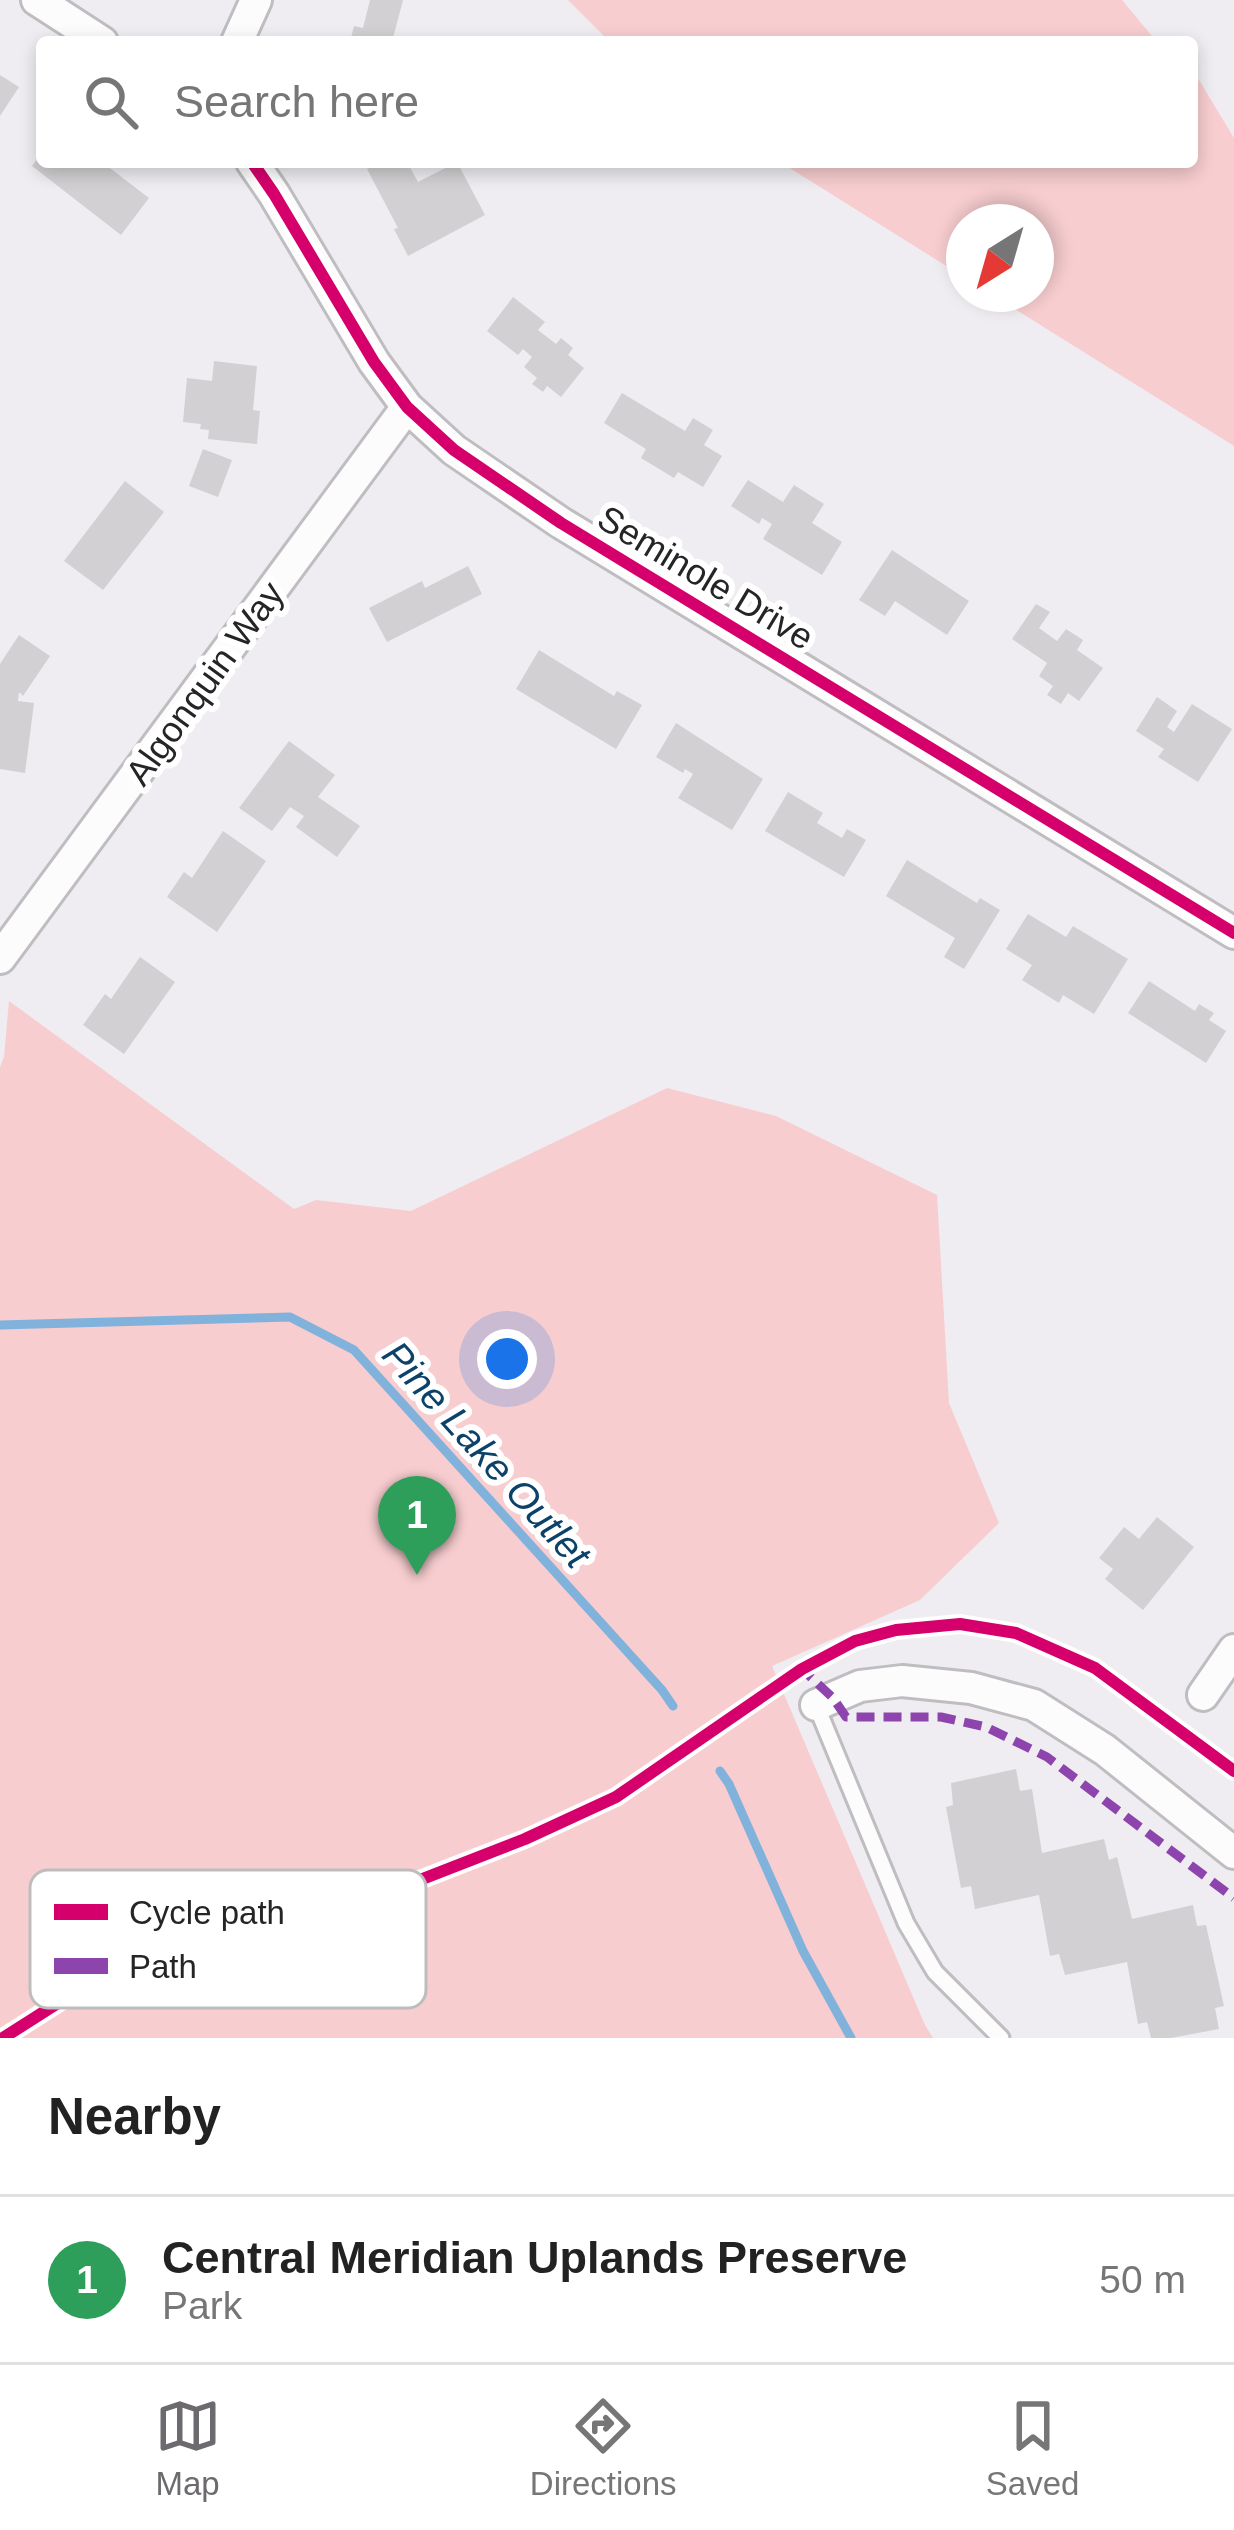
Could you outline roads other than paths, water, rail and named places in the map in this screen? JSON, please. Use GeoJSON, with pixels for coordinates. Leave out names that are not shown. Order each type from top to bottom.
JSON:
{"type":"FeatureCollection","features":[{"type":"Feature","properties":{"kind":"street"},"geometry":{"type":"LineString","coordinates":[[38,0],[93,36]]}},
{"type":"Feature","properties":{"kind":"street"},"geometry":{"type":"LineString","coordinates":[[240,36],[256,0]]}},
{"type":"Feature","properties":{"kind":"street","name":"Seminole Drive"},"geometry":{"type":"LineString","coordinates":[[256,168],[374,362],[407,407],[454,450],[561,523],[1234,933]]}},
{"type":"Feature","properties":{"kind":"street","name":"Algonquin Way"},"geometry":{"type":"LineString","coordinates":[[0,958],[407,407]]}},
{"type":"Feature","properties":{"kind":"street"},"geometry":{"type":"LineString","coordinates":[[1203,1695],[1234,1650]]}},
{"type":"Feature","properties":{"kind":"street"},"geometry":{"type":"LineString","coordinates":[[816,1706],[860,1686],[902,1681],[971,1688],[1034,1706],[1105,1750],[1234,1853]]}},
{"type":"Feature","properties":{"kind":"lane"},"geometry":{"type":"LineString","coordinates":[[816,1706],[906,1923],[935,1972],[1001,2038]]}},
{"type":"Feature","properties":{"kind":"waterway","name":"Pine Lake Outlet"},"geometry":{"type":"LineString","coordinates":[[0,1325],[290,1317],[354,1350],[673,1706]]}},
{"type":"Feature","properties":{"kind":"waterway","name":"Pine Lake Outlet"},"geometry":{"type":"LineString","coordinates":[[720,1771],[803,1951],[851,2038]]}},
{"type":"Feature","properties":{"kind":"place","name":"Central Meridian Uplands Preserve"},"geometry":{"type":"Point","coordinates":[417,1575]}}]}
